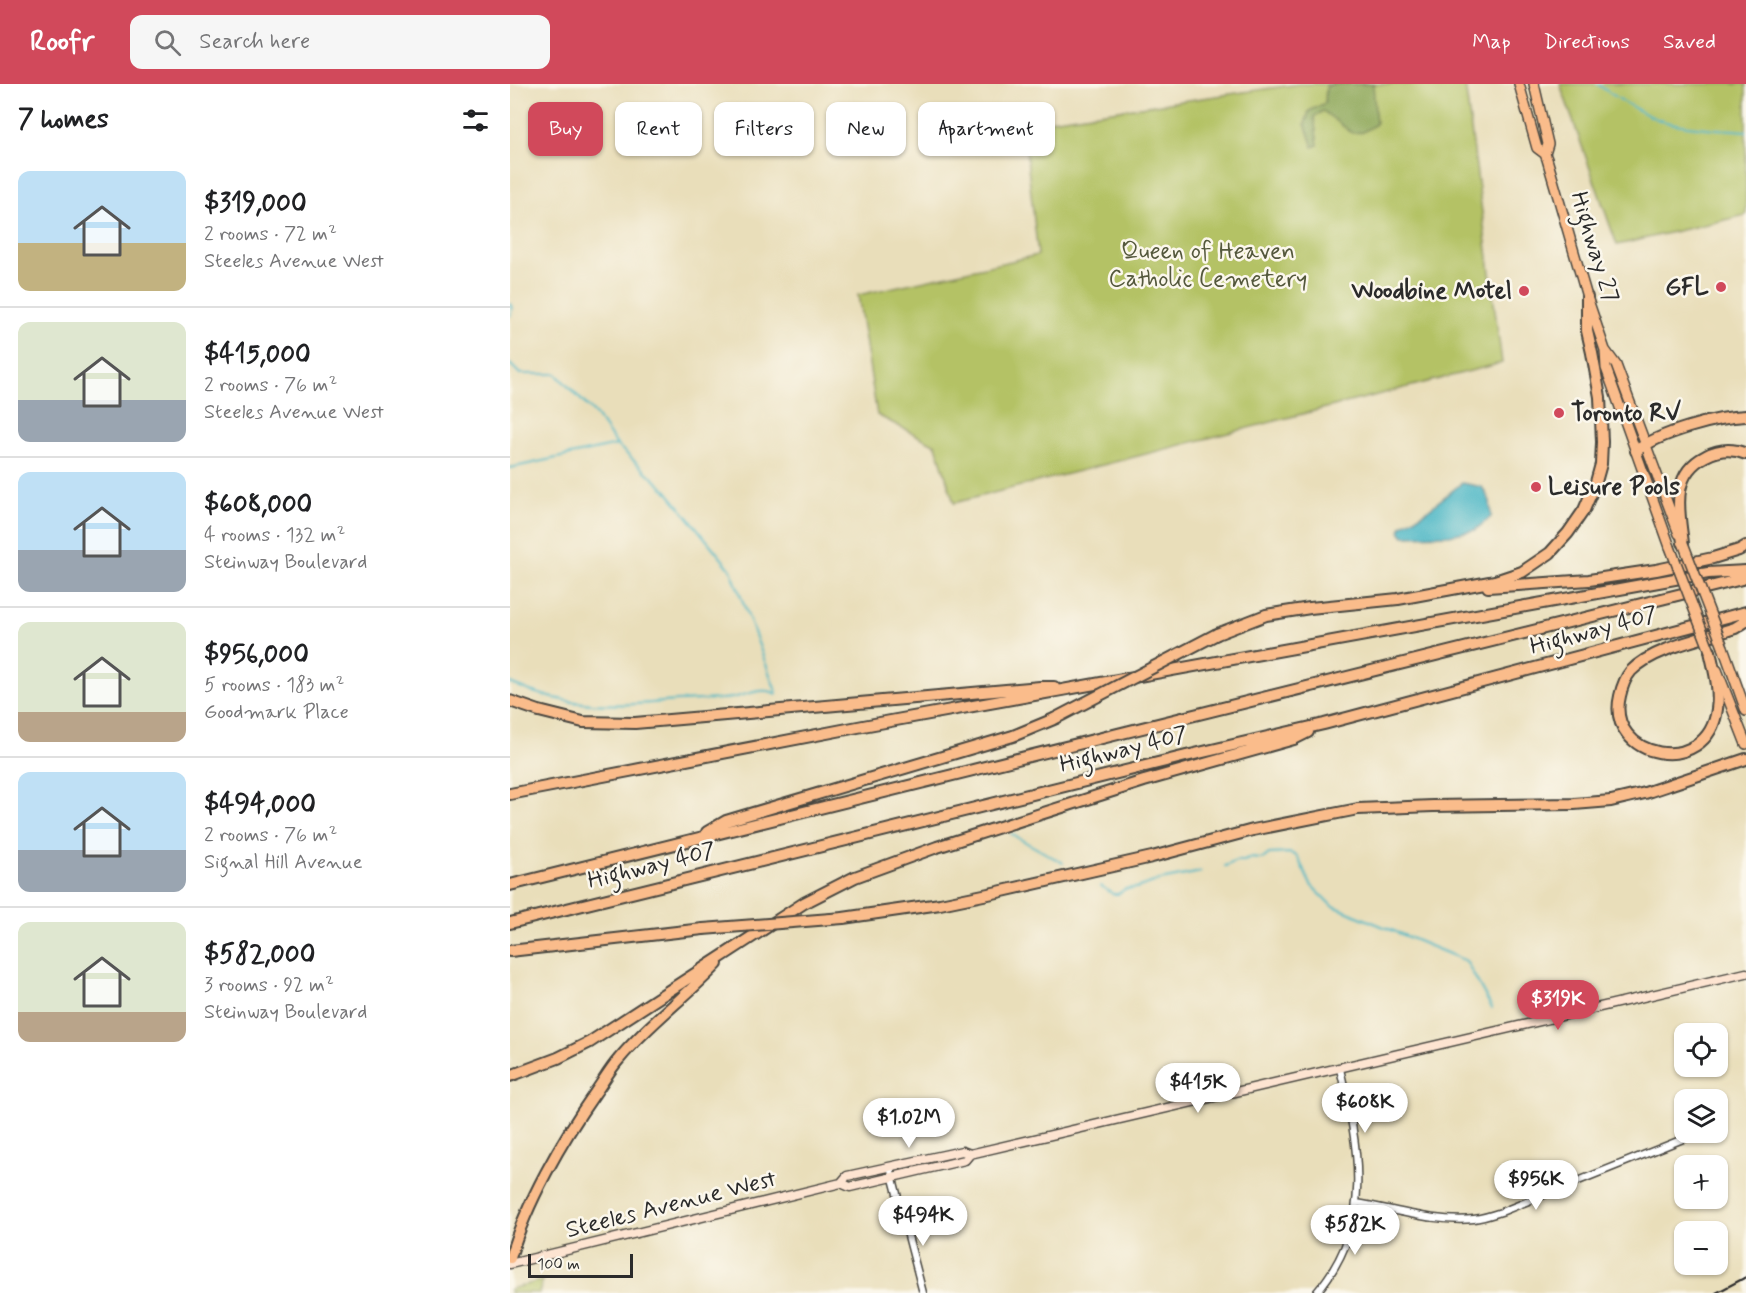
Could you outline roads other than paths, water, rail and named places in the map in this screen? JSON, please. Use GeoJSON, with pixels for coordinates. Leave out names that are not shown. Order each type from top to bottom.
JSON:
{"type":"FeatureCollection","features":[{"type":"Feature","properties":{"kind":"highway"},"geometry":{"type":"LineString","coordinates":[[695,839],[726,821],[1013,736],[1054,718],[1217,634],[1266,615],[1398,599],[1458,589],[1522,572],[1550,554],[1568,533],[1584,510],[1601,464],[1600,397],[1587,331],[1587,297]]}},
{"type":"Feature","properties":{"kind":"highway"},"geometry":{"type":"LineString","coordinates":[[1636,451],[1645,444],[1710,421],[1746,416]]}},
{"type":"Feature","properties":{"kind":"highway"},"geometry":{"type":"LineString","coordinates":[[1683,543],[1679,492],[1685,475],[1698,460],[1716,451],[1735,449],[1746,454]]}},
{"type":"Feature","properties":{"kind":"highway"},"geometry":{"type":"LineString","coordinates":[[1458,589],[1589,580],[1656,570],[1713,558],[1746,546]]}},
{"type":"Feature","properties":{"kind":"highway"},"geometry":{"type":"LineString","coordinates":[[510,794],[851,728],[1708,573],[1746,571]]}},
{"type":"Feature","properties":{"kind":"highway","name":"Highway 407"},"geometry":{"type":"LineString","coordinates":[[510,885],[1746,578]]}},
{"type":"Feature","properties":{"kind":"highway","name":"Highway 407"},"geometry":{"type":"LineString","coordinates":[[510,923],[1324,724],[1746,612]]}},
{"type":"Feature","properties":{"kind":"highway"},"geometry":{"type":"LineString","coordinates":[[1710,651],[1718,690],[1717,710],[1712,728],[1702,741],[1686,751],[1665,754],[1646,749],[1628,735],[1621,721],[1618,704],[1623,686],[1630,673],[1641,663],[1661,652],[1736,628],[1746,621]]}},
{"type":"Feature","properties":{"kind":"highway"},"geometry":{"type":"LineString","coordinates":[[510,701],[583,722],[635,723],[1040,687],[1079,688]]}},
{"type":"Feature","properties":{"kind":"highway"},"geometry":{"type":"LineString","coordinates":[[510,1076],[558,1058],[590,1042],[804,903],[855,877],[937,847],[1133,785],[1294,739],[1324,724]]}},
{"type":"Feature","properties":{"kind":"highway"},"geometry":{"type":"LineString","coordinates":[[510,951],[703,929],[843,918],[940,904],[1152,857],[1253,830],[1359,809],[1574,804],[1611,801],[1645,793],[1746,759]]}},
{"type":"Feature","properties":{"kind":"highway"},"geometry":{"type":"LineString","coordinates":[[510,1258],[517,1235],[576,1121],[619,1059],[732,949]]}},
{"type":"Feature","properties":{"kind":"main road","name":"Highway 27"},"geometry":{"type":"LineString","coordinates":[[1520,84],[1537,148],[1545,154]]}},
{"type":"Feature","properties":{"kind":"main road","name":"Highway 27"},"geometry":{"type":"LineString","coordinates":[[1534,84],[1548,144],[1545,154],[1605,350],[1606,368],[1670,547],[1746,744]]}},
{"type":"Feature","properties":{"kind":"main road","name":"Highway 27"},"geometry":{"type":"LineString","coordinates":[[1605,350],[1616,365],[1746,711]]}},
{"type":"Feature","properties":{"kind":"main road","name":"Steeles Avenue West"},"geometry":{"type":"LineString","coordinates":[[510,1264],[841,1183],[847,1176],[962,1151],[970,1154],[1746,973]]}},
{"type":"Feature","properties":{"kind":"main road","name":"Steeles Avenue West"},"geometry":{"type":"LineString","coordinates":[[841,1183],[850,1187],[965,1160],[970,1154]]}},
{"type":"Feature","properties":{"kind":"street"},"geometry":{"type":"LineString","coordinates":[[1316,1293],[1344,1252],[1354,1224],[1358,1183],[1356,1152],[1340,1069]]}},
{"type":"Feature","properties":{"kind":"street"},"geometry":{"type":"LineString","coordinates":[[1356,1203],[1440,1218],[1475,1219],[1501,1212],[1674,1142]]}},
{"type":"Feature","properties":{"kind":"street"},"geometry":{"type":"LineString","coordinates":[[890,1167],[923,1293]]}},
{"type":"Feature","properties":{"kind":"water"},"geometry":{"type":"Polygon","coordinates":[[[1462,483],[1482,487],[1490,501],[1491,517],[1475,530],[1449,535],[1404,536],[1400,531],[1402,525],[1424,513],[1462,483]]]}},
{"type":"Feature","properties":{"kind":"waterway"},"geometry":{"type":"LineString","coordinates":[[1597,84],[1628,105],[1662,121],[1692,127],[1746,131]]}},
{"type":"Feature","properties":{"kind":"waterway"},"geometry":{"type":"LineString","coordinates":[[510,303],[512,309],[510,316]]}},
{"type":"Feature","properties":{"kind":"waterway"},"geometry":{"type":"LineString","coordinates":[[510,364],[520,374],[556,374],[596,415],[617,445],[666,490],[731,570],[777,694]]}},
{"type":"Feature","properties":{"kind":"waterway"},"geometry":{"type":"LineString","coordinates":[[510,468],[617,445]]}},
{"type":"Feature","properties":{"kind":"waterway"},"geometry":{"type":"LineString","coordinates":[[510,683],[553,698],[612,705],[725,699],[760,691],[777,694]]}},
{"type":"Feature","properties":{"kind":"waterway"},"geometry":{"type":"LineString","coordinates":[[1011,834],[1063,863]]}},
{"type":"Feature","properties":{"kind":"waterway"},"geometry":{"type":"LineString","coordinates":[[1225,866],[1236,861],[1264,858],[1269,854],[1290,853],[1297,856],[1311,885],[1331,905],[1466,961],[1492,1008]]}},
{"type":"Feature","properties":{"kind":"waterway"},"geometry":{"type":"LineString","coordinates":[[1101,886],[1113,894],[1118,894],[1125,889],[1201,872]]}},
{"type":"Feature","properties":{"kind":"railway"},"geometry":{"type":"LineString","coordinates":[[1716,1293],[1746,1277]]}},
{"type":"Feature","properties":{"kind":"place","name":"GFL"},"geometry":{"type":"Point","coordinates":[1721,287]}},
{"type":"Feature","properties":{"kind":"place","name":"Woodbine Motel"},"geometry":{"type":"Point","coordinates":[1524,291]}},
{"type":"Feature","properties":{"kind":"place","name":"Toronto RV"},"geometry":{"type":"Point","coordinates":[1559,413]}},
{"type":"Feature","properties":{"kind":"place","name":"Leisure Pools"},"geometry":{"type":"Point","coordinates":[1536,487]}},
{"type":"Feature","properties":{"kind":"park label","name":"Queen of Heaven Catholic Cemetery"},"geometry":{"type":"Point","coordinates":[1208,265]}}]}
